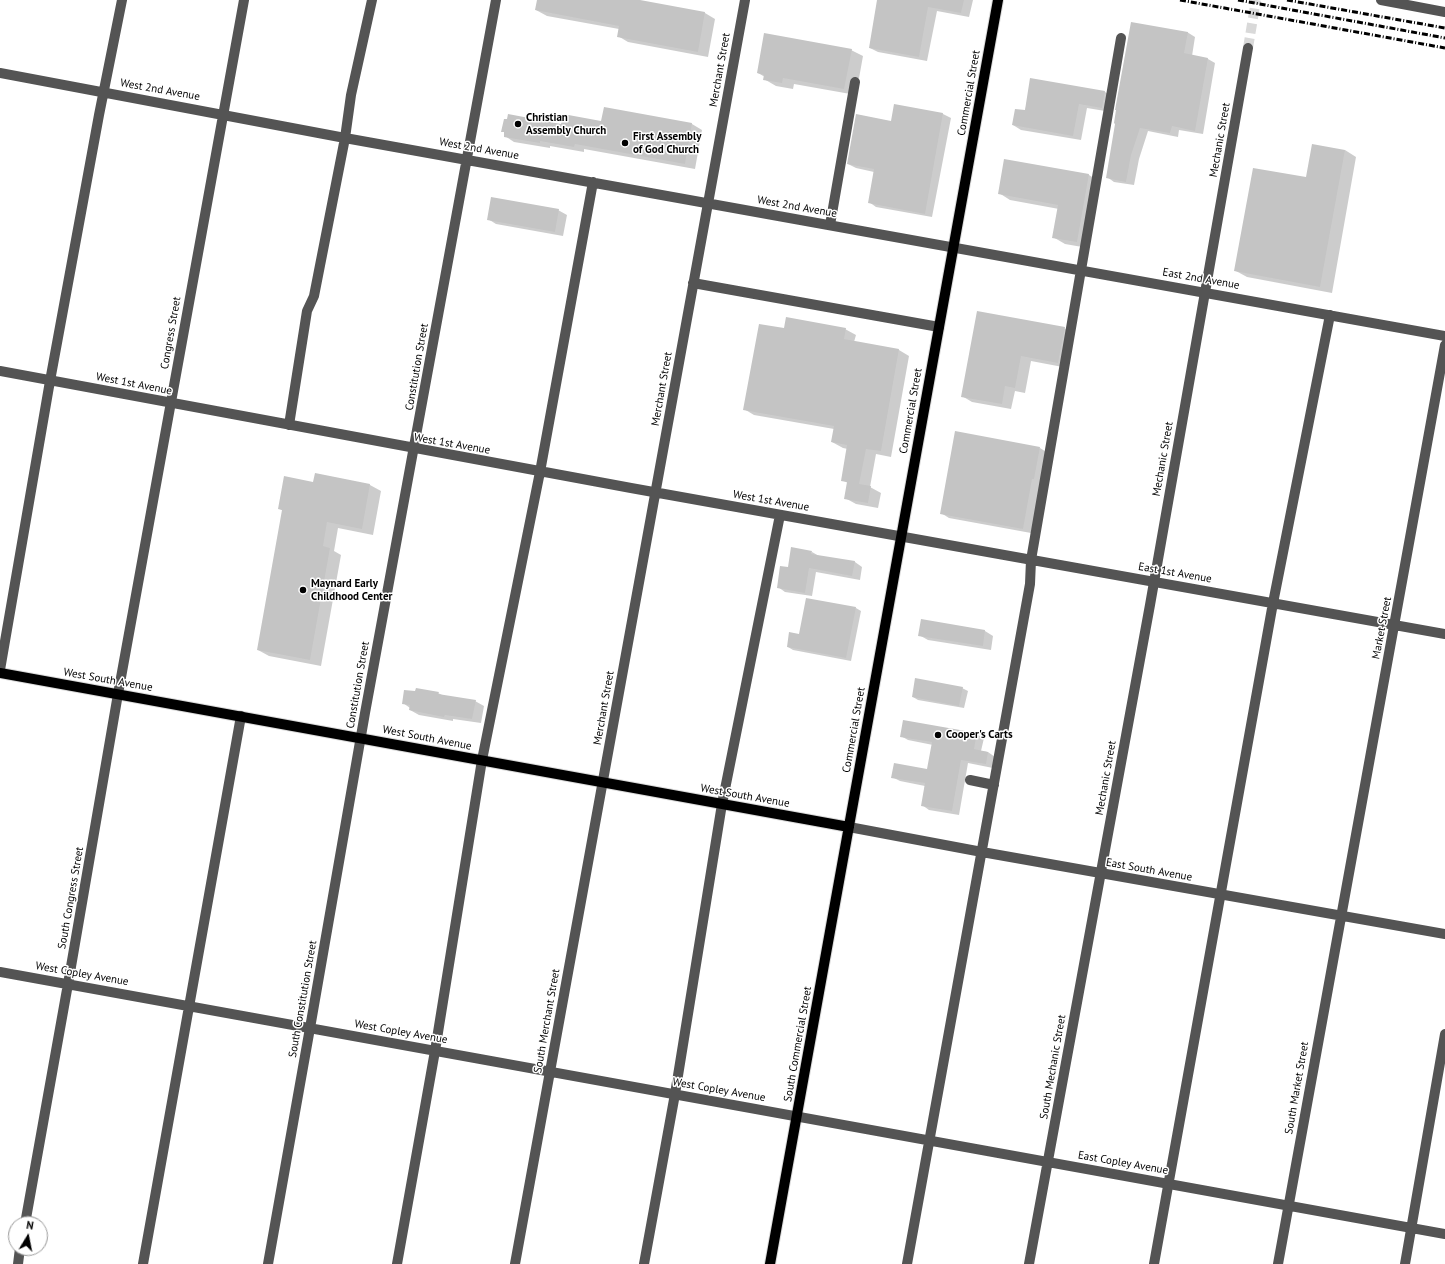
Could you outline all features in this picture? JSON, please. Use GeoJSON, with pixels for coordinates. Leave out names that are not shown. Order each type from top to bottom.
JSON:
{"type":"FeatureCollection","features":[{"type":"Feature","properties":{"kind":"main road","name":"Commercial Street"},"geometry":{"type":"LineString","coordinates":[[848,827],[998,0]]}},
{"type":"Feature","properties":{"kind":"main road","name":"West South Avenue"},"geometry":{"type":"LineString","coordinates":[[0,672],[848,827]]}},
{"type":"Feature","properties":{"kind":"main road","name":"South Commercial Street"},"geometry":{"type":"LineString","coordinates":[[770,1264],[848,827]]}},
{"type":"Feature","properties":{"kind":"street"},"geometry":{"type":"LineString","coordinates":[[0,672],[50,381],[103,92],[122,0]]}},
{"type":"Feature","properties":{"kind":"street","name":"Congress Street"},"geometry":{"type":"LineString","coordinates":[[118,694],[244,0]]}},
{"type":"Feature","properties":{"kind":"street"},"geometry":{"type":"LineString","coordinates":[[289,425],[307,311],[314,296],[345,138],[351,95],[372,0]]}},
{"type":"Feature","properties":{"kind":"street","name":"Constitution Street"},"geometry":{"type":"LineString","coordinates":[[360,737],[496,0]]}},
{"type":"Feature","properties":{"kind":"street","name":"Merchant Street"},"geometry":{"type":"LineString","coordinates":[[602,783],[745,0]]}},
{"type":"Feature","properties":{"kind":"street"},"geometry":{"type":"LineString","coordinates":[[1384,0],[1441,11]]}},
{"type":"Feature","properties":{"kind":"street"},"geometry":{"type":"LineString","coordinates":[[1433,0],[1441,11]]}},
{"type":"Feature","properties":{"kind":"street"},"geometry":{"type":"LineString","coordinates":[[907,1264],[1030,584],[1031,560],[1121,38]]}},
{"type":"Feature","properties":{"kind":"street","name":"Mechanic Street"},"geometry":{"type":"LineString","coordinates":[[1100,873],[1154,581],[1248,48]]}},
{"type":"Feature","properties":{"kind":"street","name":"West 2nd Avenue"},"geometry":{"type":"LineString","coordinates":[[0,73],[345,138],[953,248]]}},
{"type":"Feature","properties":{"kind":"street"},"geometry":{"type":"LineString","coordinates":[[830,225],[854,82]]}},
{"type":"Feature","properties":{"kind":"street"},"geometry":{"type":"LineString","coordinates":[[397,1264],[435,1051],[482,760],[540,472],[593,182]]}},
{"type":"Feature","properties":{"kind":"street","name":"East 2nd Avenue"},"geometry":{"type":"LineString","coordinates":[[953,248],[1445,336]]}},
{"type":"Feature","properties":{"kind":"street"},"geometry":{"type":"LineString","coordinates":[[693,283],[939,327]]}},
{"type":"Feature","properties":{"kind":"street"},"geometry":{"type":"LineString","coordinates":[[1154,1264],[1273,603],[1330,315]]}},
{"type":"Feature","properties":{"kind":"street","name":"Market Street"},"geometry":{"type":"LineString","coordinates":[[1340,916],[1445,345]]}},
{"type":"Feature","properties":{"kind":"street","name":"West 1st Avenue"},"geometry":{"type":"LineString","coordinates":[[0,372],[655,493],[901,536]]}},
{"type":"Feature","properties":{"kind":"street"},"geometry":{"type":"LineString","coordinates":[[644,1264],[675,1094],[722,804],[780,515]]}},
{"type":"Feature","properties":{"kind":"street","name":"East 1st Avenue"},"geometry":{"type":"LineString","coordinates":[[901,536],[1445,634]]}},
{"type":"Feature","properties":{"kind":"street","name":"South Congress Street"},"geometry":{"type":"LineString","coordinates":[[26,1216],[118,694]]}},
{"type":"Feature","properties":{"kind":"street"},"geometry":{"type":"LineString","coordinates":[[143,1264],[242,716]]}},
{"type":"Feature","properties":{"kind":"street","name":"South Constitution Street"},"geometry":{"type":"LineString","coordinates":[[268,1264],[360,737]]}},
{"type":"Feature","properties":{"kind":"street"},"geometry":{"type":"LineString","coordinates":[[970,780],[994,785]]}},
{"type":"Feature","properties":{"kind":"street","name":"South Merchant Street"},"geometry":{"type":"LineString","coordinates":[[516,1264],[602,783]]}},
{"type":"Feature","properties":{"kind":"street","name":"East South Avenue"},"geometry":{"type":"LineString","coordinates":[[848,827],[1445,934]]}},
{"type":"Feature","properties":{"kind":"street","name":"South Mechanic Street"},"geometry":{"type":"LineString","coordinates":[[1029,1264],[1100,873]]}},
{"type":"Feature","properties":{"kind":"street","name":"South Market Street"},"geometry":{"type":"LineString","coordinates":[[1278,1264],[1340,916]]}},
{"type":"Feature","properties":{"kind":"street","name":"West Copley Avenue"},"geometry":{"type":"LineString","coordinates":[[0,972],[797,1116]]}},
{"type":"Feature","properties":{"kind":"street"},"geometry":{"type":"LineString","coordinates":[[1406,1264],[1445,1034]]}},
{"type":"Feature","properties":{"kind":"street","name":"East Copley Avenue"},"geometry":{"type":"LineString","coordinates":[[797,1116],[1445,1234]]}},
{"type":"Feature","properties":{"kind":"building"},"geometry":{"type":"Polygon","coordinates":[[[537,0],[640,0],[705,12],[698,52],[617,37],[619,26],[535,10],[537,0]]]}},
{"type":"Feature","properties":{"kind":"building"},"geometry":{"type":"Polygon","coordinates":[[[877,0],[964,0],[961,13],[928,7],[919,57],[869,48],[877,0]]]}},
{"type":"Feature","properties":{"kind":"building"},"geometry":{"type":"Polygon","coordinates":[[[1131,22],[1188,32],[1184,53],[1208,58],[1195,131],[1172,126],[1170,133],[1140,128],[1131,155],[1126,182],[1106,178],[1115,124],[1115,110],[1131,22]]]}},
{"type":"Feature","properties":{"kind":"building"},"geometry":{"type":"Polygon","coordinates":[[[764,33],[852,49],[844,89],[783,78],[782,83],[763,80],[764,75],[757,73],[764,33]]]}},
{"type":"Feature","properties":{"kind":"building"},"geometry":{"type":"Polygon","coordinates":[[[1030,78],[1105,91],[1102,108],[1079,104],[1073,136],[1012,125],[1015,109],[1025,110],[1030,78]]]}},
{"type":"Feature","properties":{"kind":"building"},"geometry":{"type":"Polygon","coordinates":[[[894,104],[943,113],[925,214],[868,203],[874,169],[847,164],[856,114],[891,121],[894,104]]]}},
{"type":"Feature","properties":{"kind":"building"},"geometry":{"type":"Polygon","coordinates":[[[604,107],[692,123],[685,164],[575,144],[574,147],[504,137],[504,132],[501,132],[504,119],[507,119],[508,114],[561,124],[563,114],[601,121],[604,107]]]}},
{"type":"Feature","properties":{"kind":"building"},"geometry":{"type":"Polygon","coordinates":[[[1312,144],[1345,150],[1320,287],[1234,271],[1253,168],[1306,177],[1312,144]]]}},
{"type":"Feature","properties":{"kind":"building"},"geometry":{"type":"Polygon","coordinates":[[[1004,159],[1089,174],[1077,242],[1052,238],[1058,205],[998,194],[1004,159]]]}},
{"type":"Feature","properties":{"kind":"building"},"geometry":{"type":"Polygon","coordinates":[[[491,197],[559,209],[555,232],[487,220],[491,197]]]}},
{"type":"Feature","properties":{"kind":"building"},"geometry":{"type":"Polygon","coordinates":[[[977,311],[1065,327],[1058,363],[1021,356],[1015,388],[1005,386],[1002,404],[961,397],[977,311]]]}},
{"type":"Feature","properties":{"kind":"building"},"geometry":{"type":"Polygon","coordinates":[[[786,317],[846,328],[844,339],[899,349],[881,451],[866,449],[859,484],[871,486],[868,503],[844,499],[847,482],[841,481],[847,445],[831,442],[834,426],[743,410],[759,324],[784,328],[786,317]]]}},
{"type":"Feature","properties":{"kind":"building"},"geometry":{"type":"Polygon","coordinates":[[[955,431],[1040,447],[1034,479],[1032,479],[1023,529],[940,514],[955,431]]]}},
{"type":"Feature","properties":{"kind":"building"},"geometry":{"type":"Polygon","coordinates":[[[315,473],[370,484],[362,529],[327,522],[323,546],[330,548],[310,660],[257,650],[282,510],[278,509],[284,476],[313,482],[315,473]]]}},
{"type":"Feature","properties":{"kind":"building"},"geometry":{"type":"Polygon","coordinates":[[[791,547],[812,551],[811,554],[855,561],[852,576],[809,568],[805,593],[777,588],[780,566],[788,567],[791,547]]]}},
{"type":"Feature","properties":{"kind":"building"},"geometry":{"type":"Polygon","coordinates":[[[806,598],[856,607],[846,658],[787,647],[789,632],[799,634],[806,598]]]}},
{"type":"Feature","properties":{"kind":"building"},"geometry":{"type":"Polygon","coordinates":[[[921,619],[985,630],[983,646],[918,636],[921,619]]]}},
{"type":"Feature","properties":{"kind":"building"},"geometry":{"type":"Polygon","coordinates":[[[915,678],[963,687],[959,706],[912,697],[915,678]]]}},
{"type":"Feature","properties":{"kind":"building"},"geometry":{"type":"Polygon","coordinates":[[[416,688],[439,692],[438,694],[476,700],[472,719],[445,715],[444,717],[409,710],[410,705],[402,704],[404,690],[415,691],[416,688]]]}},
{"type":"Feature","properties":{"kind":"building"},"geometry":{"type":"Polygon","coordinates":[[[903,720],[977,733],[974,749],[988,752],[986,764],[961,760],[952,811],[921,806],[925,783],[891,778],[894,763],[927,769],[932,742],[900,737],[903,720]]]}},
{"type":"Feature","properties":{"kind":"tunnel"},"geometry":{"type":"LineString","coordinates":[[1248,48],[1256,0]]}},
{"type":"Feature","properties":{"kind":"railway"},"geometry":{"type":"LineString","coordinates":[[1180,0],[1445,48]]}},
{"type":"Feature","properties":{"kind":"railway"},"geometry":{"type":"LineString","coordinates":[[1238,0],[1445,38]]}},
{"type":"Feature","properties":{"kind":"railway"},"geometry":{"type":"LineString","coordinates":[[1287,0],[1445,28]]}},
{"type":"Feature","properties":{"kind":"place","name":"Christian Assembly Church"},"geometry":{"type":"Point","coordinates":[518,124]}},
{"type":"Feature","properties":{"kind":"place","name":"First Assembly of God Church"},"geometry":{"type":"Point","coordinates":[625,143]}},
{"type":"Feature","properties":{"kind":"place","name":"Maynard Early Childhood Center"},"geometry":{"type":"Point","coordinates":[303,590]}},
{"type":"Feature","properties":{"kind":"place","name":"Cooper's Carts"},"geometry":{"type":"Point","coordinates":[938,735]}}]}
